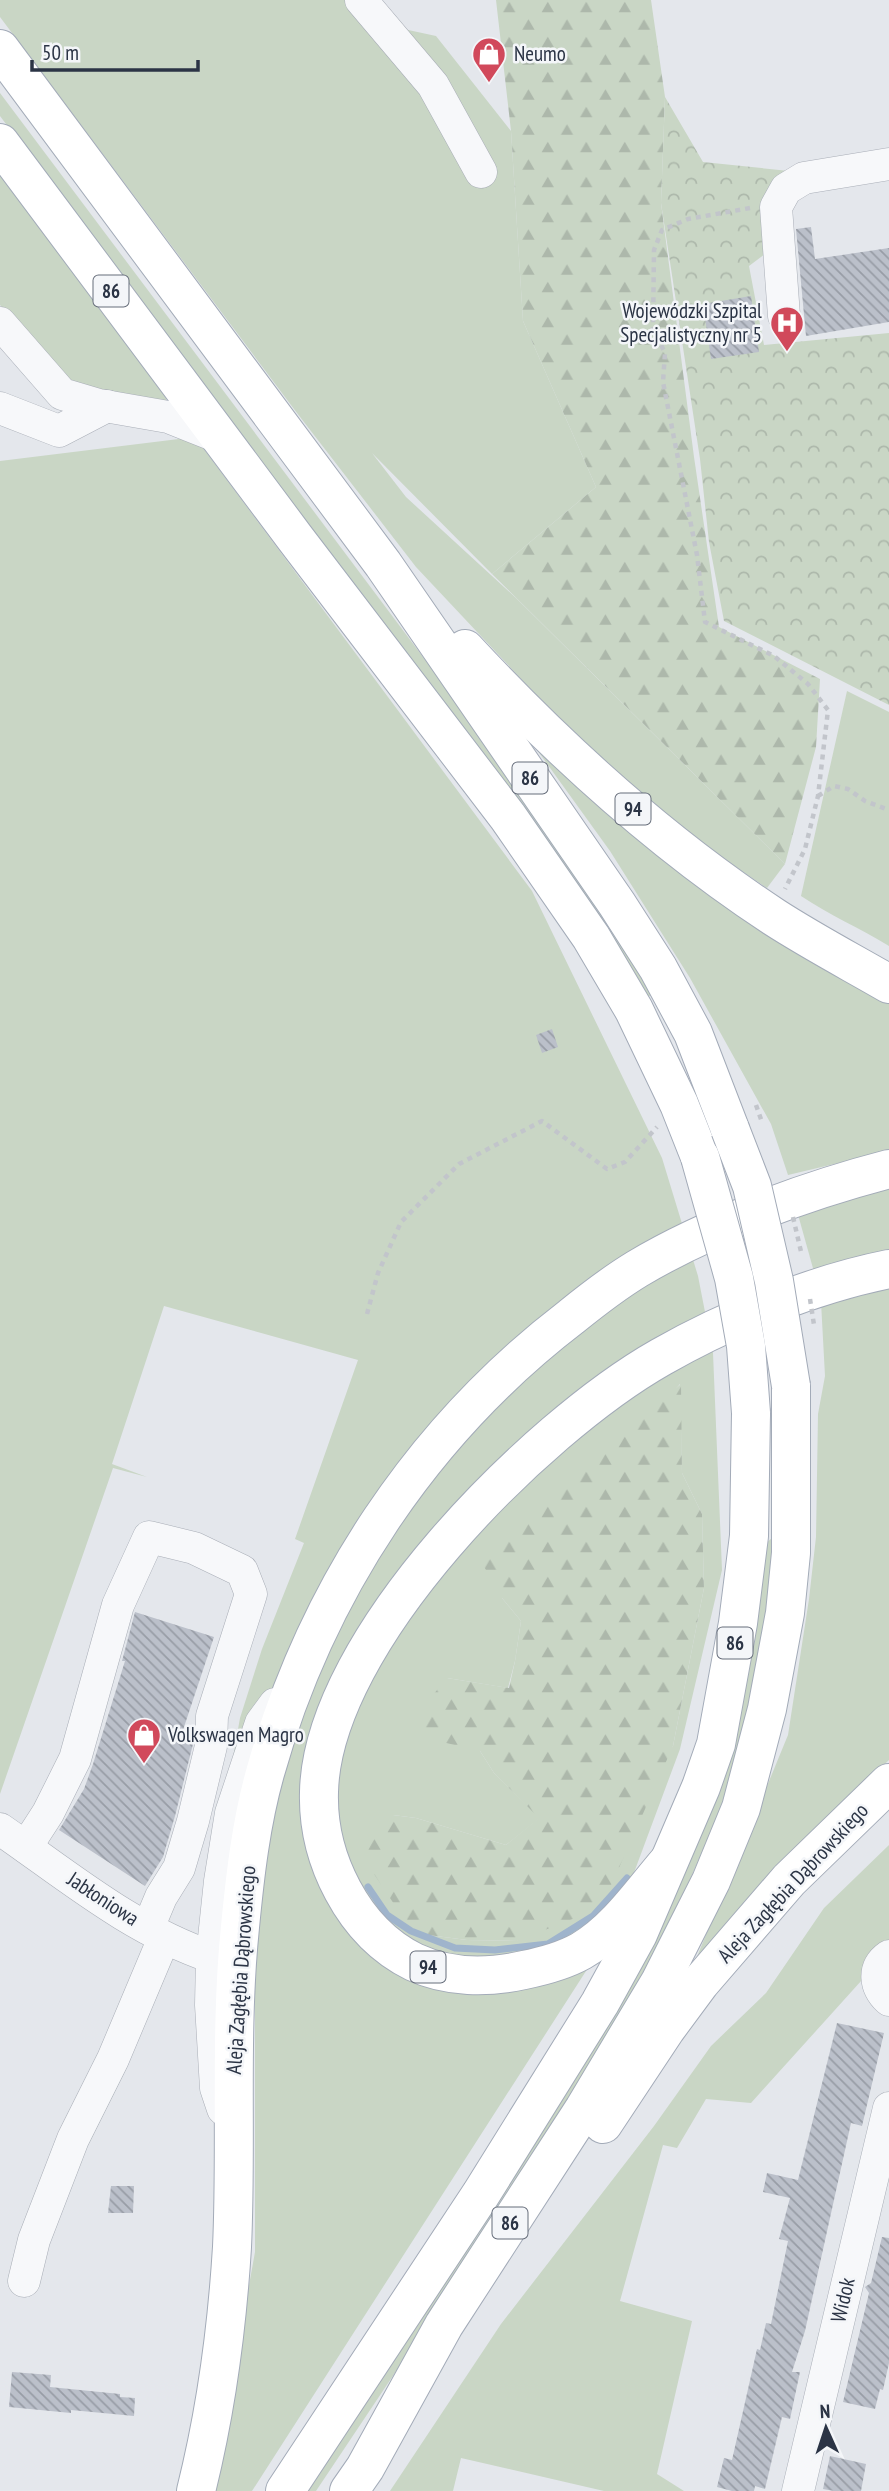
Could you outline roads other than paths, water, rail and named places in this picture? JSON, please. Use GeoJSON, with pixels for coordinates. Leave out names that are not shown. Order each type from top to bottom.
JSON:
{"type":"FeatureCollection","features":[{"type":"Feature","properties":{"kind":"main road","name":"86"},"geometry":{"type":"LineString","coordinates":[[0,49],[383,564],[658,968],[692,1033],[752,1186],[768,1254],[791,1386],[791,1553],[785,1614],[768,1709],[741,1808],[711,1881],[660,1982],[584,2109],[444,2325],[357,2479]]}},
{"type":"Feature","properties":{"kind":"main road","name":"86"},"geometry":{"type":"LineString","coordinates":[[0,143],[508,817],[590,937],[634,1010],[679,1104],[700,1157],[734,1278],[746,1346],[751,1413],[749,1536],[725,1700],[716,1744],[701,1787],[638,1934],[566,2059],[481,2194],[285,2491]]}},
{"type":"Feature","properties":{"kind":"main road","name":"94"},"geometry":{"type":"LineString","coordinates":[[383,564],[554,740],[645,820],[775,917],[889,984]]}},
{"type":"Feature","properties":{"kind":"main road","name":"Aleja Zagłębia Dąbrowskiego"},"geometry":{"type":"LineString","coordinates":[[196,2491],[217,2386],[227,2313],[232,2245],[236,1990],[239,1931],[251,1837],[268,1764],[303,1664],[347,1575],[400,1492],[440,1438],[499,1377],[549,1333],[635,1270],[671,1250],[719,1228],[810,1193],[889,1169]]}},
{"type":"Feature","properties":{"kind":"main road","name":"94"},"geometry":{"type":"LineString","coordinates":[[668,1862],[609,1929],[582,1951],[559,1962],[506,1974],[474,1976],[441,1971],[414,1962],[390,1947],[370,1928],[335,1878],[326,1855],[318,1792],[323,1756],[341,1700],[375,1636],[426,1564],[492,1492],[584,1410],[658,1359],[699,1337],[800,1296],[889,1269]]}},
{"type":"Feature","properties":{"kind":"main road","name":"Aleja Zagłębia Dąbrowskiego"},"geometry":{"type":"LineString","coordinates":[[357,2479],[466,2336],[666,2029],[700,1983],[789,1881],[889,1783]]}},
{"type":"Feature","properties":{"kind":"street"},"geometry":{"type":"LineString","coordinates":[[360,0],[433,85],[481,172]]}},
{"type":"Feature","properties":{"kind":"street"},"geometry":{"type":"LineString","coordinates":[[784,316],[775,207],[786,189],[804,178],[889,164]]}},
{"type":"Feature","properties":{"kind":"street"},"geometry":{"type":"LineString","coordinates":[[0,323],[62,394],[107,406],[168,416],[221,438]]}},
{"type":"Feature","properties":{"kind":"street"},"geometry":{"type":"LineString","coordinates":[[3,416],[59,431],[107,406]]}},
{"type":"Feature","properties":{"kind":"street"},"geometry":{"type":"LineString","coordinates":[[24,2281],[34,2240],[73,2139],[113,2059],[156,1933],[161,1897],[179,1868],[211,1746],[212,1716],[251,1594],[242,1571],[194,1548],[149,1537],[118,1605],[75,1759],[48,1813],[26,1847]]}},
{"type":"Feature","properties":{"kind":"street"},"geometry":{"type":"LineString","coordinates":[[234,2140],[216,2088],[211,2005],[212,1957],[231,1812],[261,1723],[303,1664]]}},
{"type":"Feature","properties":{"kind":"street","name":"Jabłoniowa"},"geometry":{"type":"LineString","coordinates":[[0,1829],[101,1901],[156,1933],[212,1957]]}},
{"type":"Feature","properties":{"kind":"street"},"geometry":{"type":"LineString","coordinates":[[889,1956],[884,1959],[876,1975],[879,1991],[889,2000]]}},
{"type":"Feature","properties":{"kind":"street","name":"Widok"},"geometry":{"type":"LineString","coordinates":[[798,2491],[889,2109]]}},
{"type":"Feature","properties":{"kind":"waterway"},"geometry":{"type":"LineString","coordinates":[[368,1887],[387,1915],[411,1931],[455,1948],[495,1950],[548,1944],[593,1916],[627,1878]]}},
{"type":"Feature","properties":{"kind":"place","name":"Neumo"},"geometry":{"type":"Point","coordinates":[489,84]}},
{"type":"Feature","properties":{"kind":"place","name":"Wojewódzki Szpital Specjalistyczny nr 5"},"geometry":{"type":"Point","coordinates":[787,353]}},
{"type":"Feature","properties":{"kind":"place","name":"Volkswagen Magro"},"geometry":{"type":"Point","coordinates":[144,1765]}}]}
